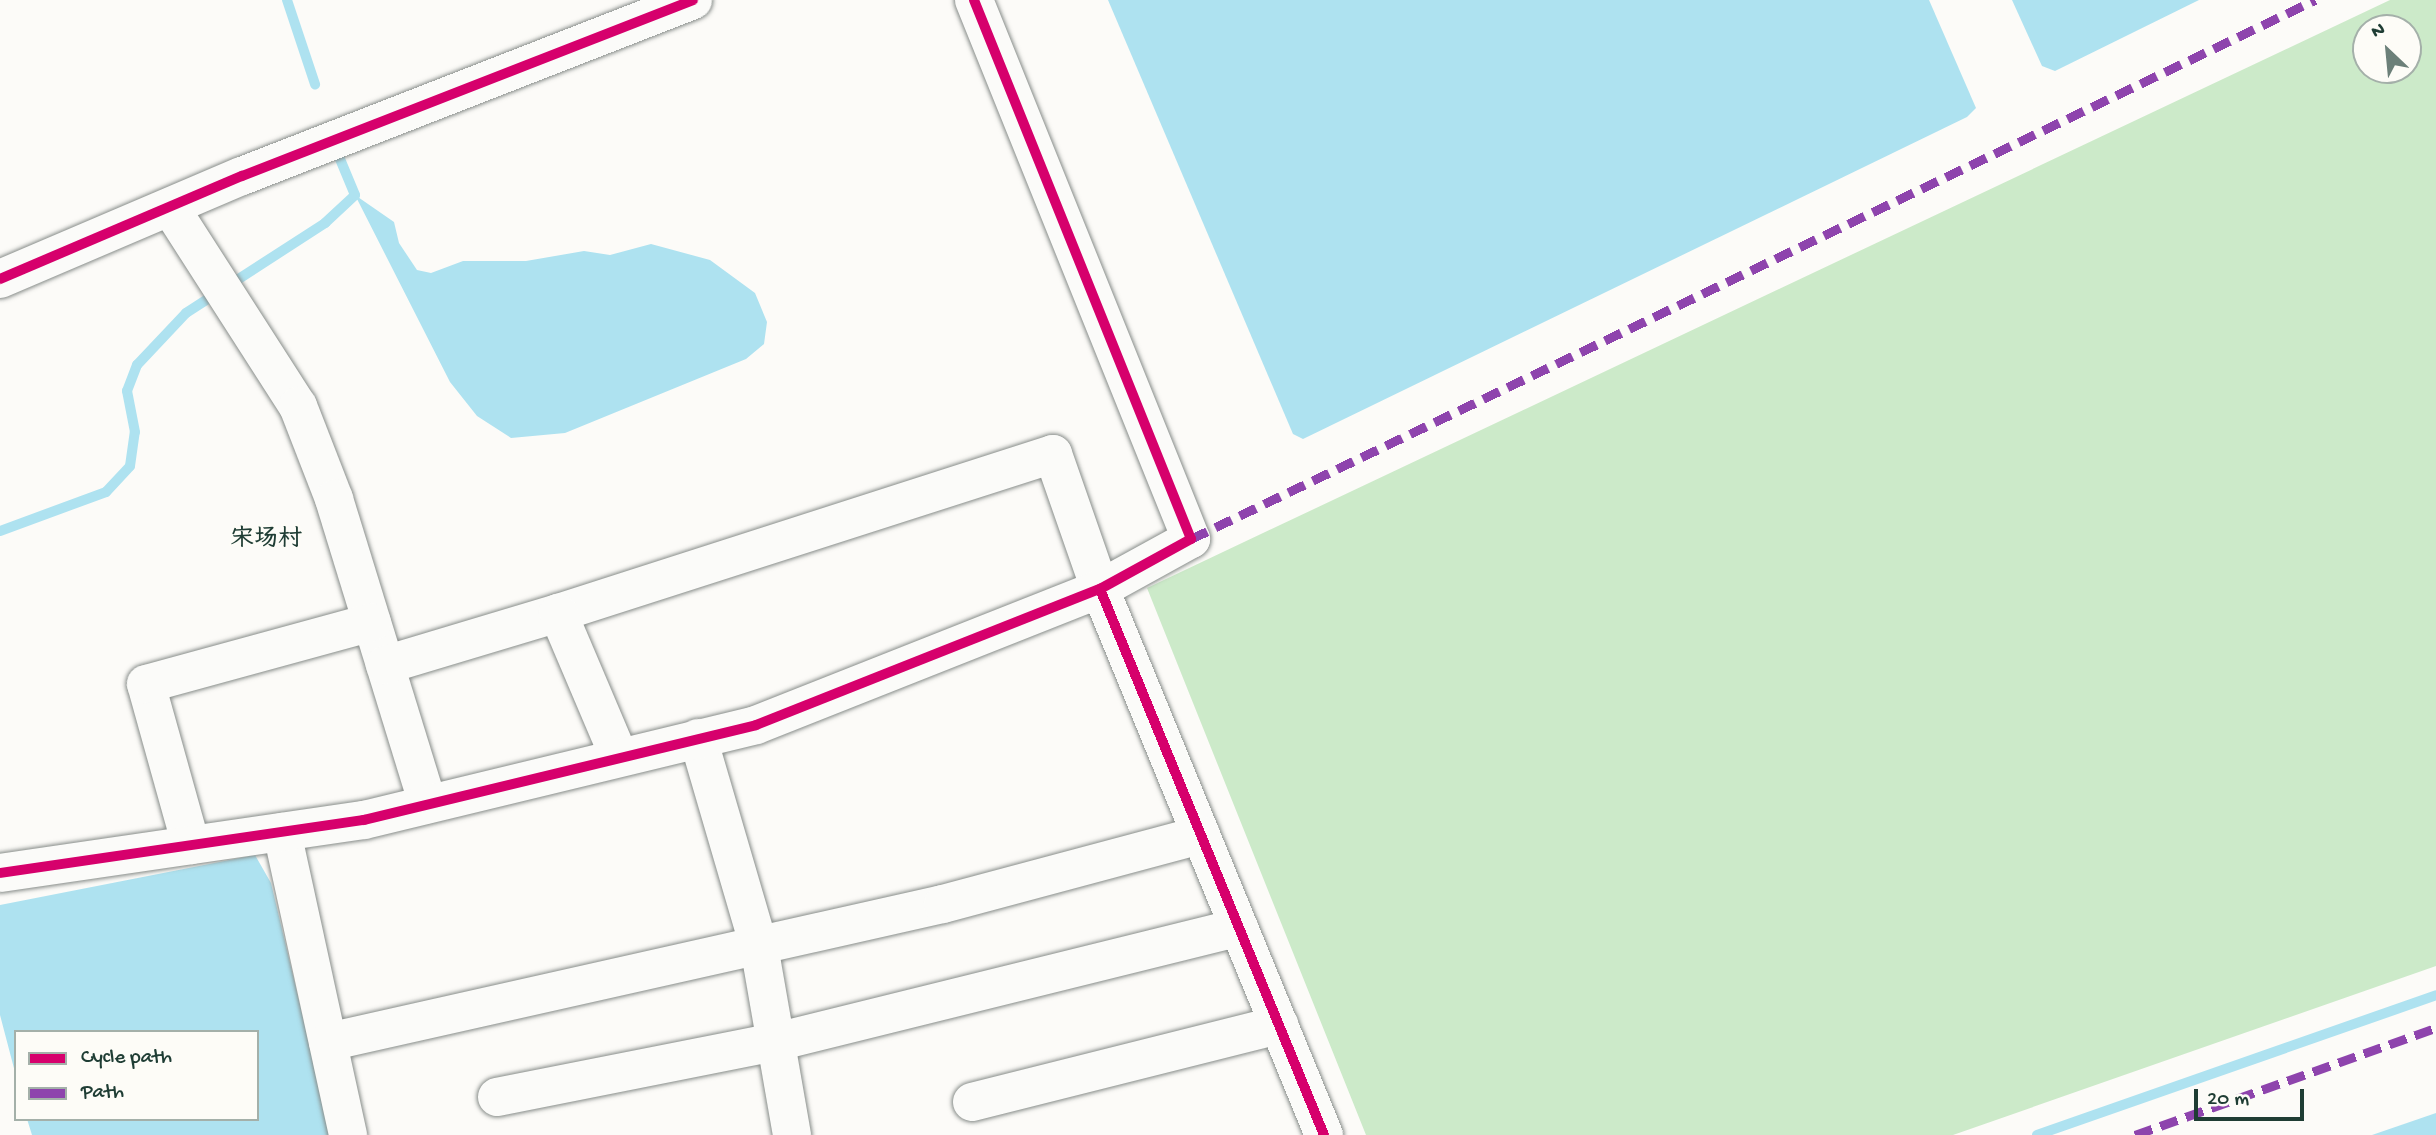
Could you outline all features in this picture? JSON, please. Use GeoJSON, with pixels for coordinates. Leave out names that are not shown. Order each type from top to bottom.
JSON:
{"type":"FeatureCollection","features":[{"type":"Feature","properties":{"kind":"street"},"geometry":{"type":"LineString","coordinates":[[0,279],[170,207],[693,0]]}},
{"type":"Feature","properties":{"kind":"street"},"geometry":{"type":"LineString","coordinates":[[0,873],[282,832],[428,804],[756,725],[1100,589],[1191,539],[974,0]]}},
{"type":"Feature","properties":{"kind":"street"},"geometry":{"type":"LineString","coordinates":[[170,207],[298,406],[334,499],[428,804]]}},
{"type":"Feature","properties":{"kind":"street"},"geometry":{"type":"LineString","coordinates":[[385,665],[558,613],[1053,453],[1100,589],[1324,1135]]}},
{"type":"Feature","properties":{"kind":"street"},"geometry":{"type":"LineString","coordinates":[[558,613],[619,757]]}},
{"type":"Feature","properties":{"kind":"street"},"geometry":{"type":"LineString","coordinates":[[191,845],[146,684],[372,622]]}},
{"type":"Feature","properties":{"kind":"street"},"geometry":{"type":"LineString","coordinates":[[698,738],[759,946],[792,1135]]}},
{"type":"Feature","properties":{"kind":"street"},"geometry":{"type":"LineString","coordinates":[[282,832],[348,1135]]}},
{"type":"Feature","properties":{"kind":"street"},"geometry":{"type":"LineString","coordinates":[[328,1042],[943,904],[1201,835]]}},
{"type":"Feature","properties":{"kind":"street"},"geometry":{"type":"LineString","coordinates":[[497,1097],[776,1042],[1239,927]]}},
{"type":"Feature","properties":{"kind":"street"},"geometry":{"type":"LineString","coordinates":[[972,1102],[1279,1025]]}},
{"type":"Feature","properties":{"kind":"green space"},"geometry":{"type":"Polygon","coordinates":[[[2390,0],[2436,0],[2436,966],[1953,1135],[1366,1135],[1147,588],[2352,18],[2352,84],[2422,84],[2422,14],[2360,14],[2390,0]]]}},
{"type":"Feature","properties":{"kind":"water"},"geometry":{"type":"Polygon","coordinates":[[[1108,0],[1929,0],[1976,108],[1967,117],[1303,439],[1293,434],[1108,0]]]}},
{"type":"Feature","properties":{"kind":"water"},"geometry":{"type":"Polygon","coordinates":[[[2012,0],[2199,0],[2055,71],[2042,66],[2012,0]]]}},
{"type":"Feature","properties":{"kind":"water"},"geometry":{"type":"Polygon","coordinates":[[[355,195],[394,222],[399,243],[417,270],[431,273],[463,261],[526,261],[584,251],[610,255],[651,244],[710,260],[755,293],[767,322],[764,344],[746,359],[565,433],[511,438],[477,416],[450,382],[355,195]]]}},
{"type":"Feature","properties":{"kind":"water"},"geometry":{"type":"Polygon","coordinates":[[[255,855],[271,883],[331,1135],[32,1135],[28,1121],[259,1121],[259,1030],[14,1030],[14,1068],[0,1015],[0,905],[255,855]]]}},
{"type":"Feature","properties":{"kind":"water"},"geometry":{"type":"Polygon","coordinates":[[[2436,1113],[2436,1135],[2372,1135],[2436,1113]]]}},
{"type":"Feature","properties":{"kind":"waterway"},"geometry":{"type":"LineString","coordinates":[[287,0],[315,84]]}},
{"type":"Feature","properties":{"kind":"waterway"},"geometry":{"type":"LineString","coordinates":[[0,531],[106,492],[130,466],[135,432],[127,391],[137,365],[186,313],[325,223],[355,195],[335,147]]}},
{"type":"Feature","properties":{"kind":"waterway"},"geometry":{"type":"LineString","coordinates":[[2037,1135],[2436,995]]}},
{"type":"Feature","properties":{"kind":"marked path"},"geometry":{"type":"LineString","coordinates":[[1191,539],[2315,0]]}},
{"type":"Feature","properties":{"kind":"marked path"},"geometry":{"type":"LineString","coordinates":[[2135,1135],[2436,1028]]}},
{"type":"Feature","properties":{"kind":"cycle path"},"geometry":{"type":"LineString","coordinates":[[0,279],[242,176],[693,0]]}},
{"type":"Feature","properties":{"kind":"cycle path"},"geometry":{"type":"LineString","coordinates":[[0,873],[364,820],[756,725],[1100,589],[1191,539],[974,0]]}},
{"type":"Feature","properties":{"kind":"cycle path"},"geometry":{"type":"LineString","coordinates":[[1100,589],[1324,1135]]}},
{"type":"Feature","properties":{"kind":"district","name":"宋场村"},"geometry":{"type":"Point","coordinates":[266,541]}}]}
